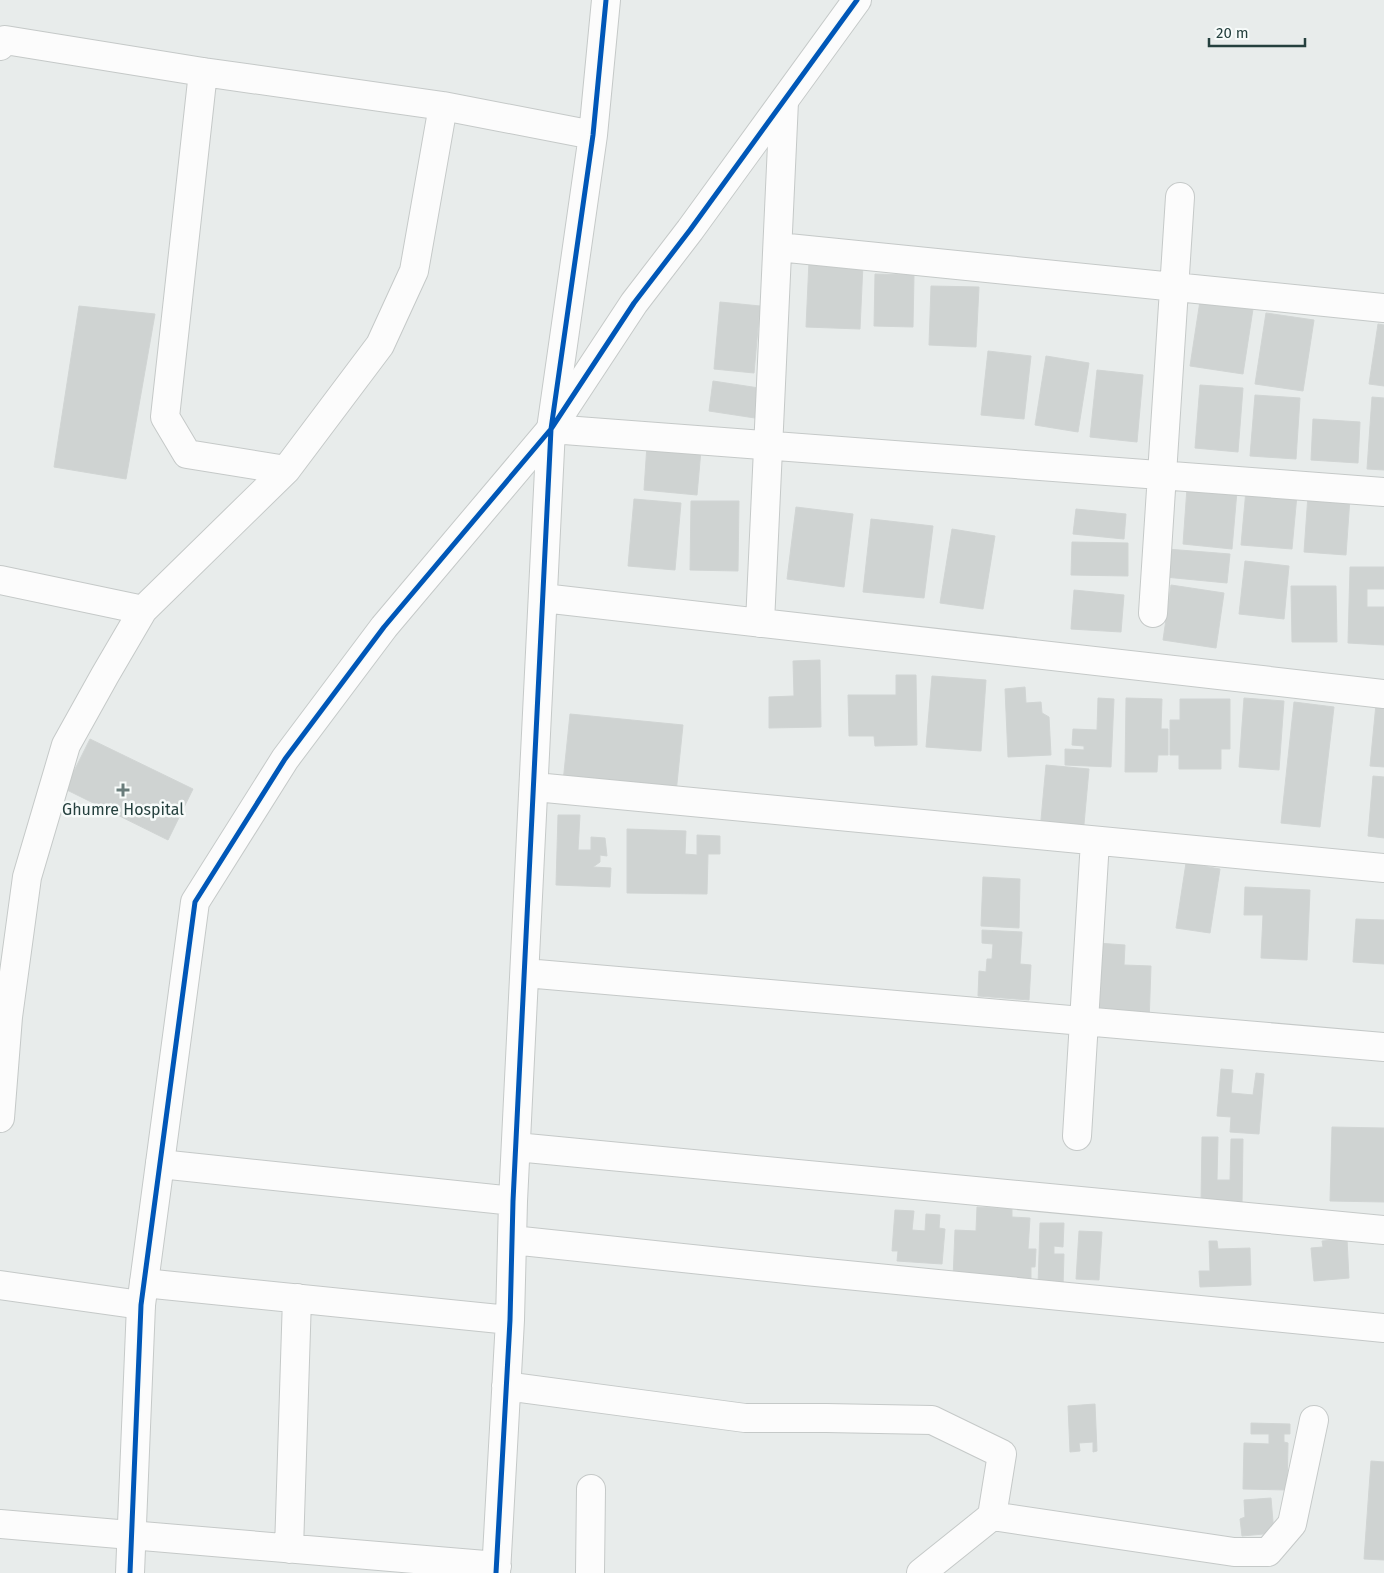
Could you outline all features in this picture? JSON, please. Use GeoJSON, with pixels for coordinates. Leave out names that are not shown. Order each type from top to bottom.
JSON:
{"type":"FeatureCollection","features":[{"type":"Feature","properties":{"kind":"street"},"geometry":{"type":"LineString","coordinates":[[0,1524],[289,1549],[496,1570],[510,1320],[516,1147],[551,429],[593,135],[606,0]]}},
{"type":"Feature","properties":{"kind":"street"},"geometry":{"type":"LineString","coordinates":[[130,1573],[143,1294],[195,902],[285,759],[384,626],[551,429],[634,303],[690,230],[857,0]]}},
{"type":"Feature","properties":{"kind":"street"},"geometry":{"type":"LineString","coordinates":[[0,46],[5,40],[203,72],[443,106],[593,135]]}},
{"type":"Feature","properties":{"kind":"street"},"geometry":{"type":"LineString","coordinates":[[203,72],[165,417],[187,454],[286,470]]}},
{"type":"Feature","properties":{"kind":"street"},"geometry":{"type":"LineString","coordinates":[[760,623],[784,101]]}},
{"type":"Feature","properties":{"kind":"street"},"geometry":{"type":"LineString","coordinates":[[0,1118],[3,1045],[27,877],[66,745],[144,610],[286,470],[380,345],[414,271],[443,106]]}},
{"type":"Feature","properties":{"kind":"street"},"geometry":{"type":"LineString","coordinates":[[1153,613],[1180,197]]}},
{"type":"Feature","properties":{"kind":"street"},"geometry":{"type":"LineString","coordinates":[[778,247],[1384,308]]}},
{"type":"Feature","properties":{"kind":"street"},"geometry":{"type":"LineString","coordinates":[[551,429],[1384,492]]}},
{"type":"Feature","properties":{"kind":"street"},"geometry":{"type":"LineString","coordinates":[[0,580],[144,610]]}},
{"type":"Feature","properties":{"kind":"street"},"geometry":{"type":"LineString","coordinates":[[543,598],[1384,694]]}},
{"type":"Feature","properties":{"kind":"street"},"geometry":{"type":"LineString","coordinates":[[535,787],[1384,868]]}},
{"type":"Feature","properties":{"kind":"street"},"geometry":{"type":"LineString","coordinates":[[1077,1136],[1095,841]]}},
{"type":"Feature","properties":{"kind":"street"},"geometry":{"type":"LineString","coordinates":[[525,972],[1384,1046]]}},
{"type":"Feature","properties":{"kind":"street"},"geometry":{"type":"LineString","coordinates":[[516,1147],[1384,1230]]}},
{"type":"Feature","properties":{"kind":"street"},"geometry":{"type":"LineString","coordinates":[[160,1164],[514,1201]]}},
{"type":"Feature","properties":{"kind":"street"},"geometry":{"type":"LineString","coordinates":[[512,1240],[1384,1328]]}},
{"type":"Feature","properties":{"kind":"street"},"geometry":{"type":"LineString","coordinates":[[0,1285],[143,1294],[297,1298],[510,1320]]}},
{"type":"Feature","properties":{"kind":"street"},"geometry":{"type":"LineString","coordinates":[[289,1549],[297,1298]]}},
{"type":"Feature","properties":{"kind":"street"},"geometry":{"type":"LineString","coordinates":[[506,1386],[745,1418],[932,1420],[1002,1454],[992,1516],[921,1573]]}},
{"type":"Feature","properties":{"kind":"street"},"geometry":{"type":"LineString","coordinates":[[992,1516],[1234,1552],[1268,1552],[1292,1524],[1314,1420]]}},
{"type":"Feature","properties":{"kind":"street"},"geometry":{"type":"LineString","coordinates":[[590,1573],[591,1489]]}},
{"type":"Feature","properties":{"kind":"building"},"geometry":{"type":"Polygon","coordinates":[[[809,261],[863,264],[860,329],[806,327],[809,261]]]}},
{"type":"Feature","properties":{"kind":"building"},"geometry":{"type":"Polygon","coordinates":[[[875,274],[914,275],[913,327],[874,326],[875,274]]]}},
{"type":"Feature","properties":{"kind":"building"},"geometry":{"type":"Polygon","coordinates":[[[931,286],[979,287],[976,347],[929,345],[931,286]]]}},
{"type":"Feature","properties":{"kind":"building"},"geometry":{"type":"Polygon","coordinates":[[[1200,301],[1253,309],[1243,374],[1190,366],[1200,301]]]}},
{"type":"Feature","properties":{"kind":"building"},"geometry":{"type":"Polygon","coordinates":[[[720,302],[760,306],[754,373],[714,369],[720,302]]]}},
{"type":"Feature","properties":{"kind":"building"},"geometry":{"type":"Polygon","coordinates":[[[79,306],[155,314],[126,479],[54,467],[79,306]]]}},
{"type":"Feature","properties":{"kind":"building"},"geometry":{"type":"Polygon","coordinates":[[[1266,313],[1314,320],[1303,391],[1255,384],[1266,313]]]}},
{"type":"Feature","properties":{"kind":"building"},"geometry":{"type":"Polygon","coordinates":[[[1378,324],[1384,325],[1384,386],[1369,384],[1378,324]]]}},
{"type":"Feature","properties":{"kind":"building"},"geometry":{"type":"Polygon","coordinates":[[[988,351],[1031,356],[1024,419],[981,415],[988,351]]]}},
{"type":"Feature","properties":{"kind":"building"},"geometry":{"type":"Polygon","coordinates":[[[1046,356],[1089,363],[1078,432],[1035,425],[1046,356]]]}},
{"type":"Feature","properties":{"kind":"building"},"geometry":{"type":"Polygon","coordinates":[[[1097,370],[1143,375],[1137,442],[1090,437],[1097,370]]]}},
{"type":"Feature","properties":{"kind":"building"},"geometry":{"type":"Polygon","coordinates":[[[713,381],[759,388],[755,418],[709,411],[713,381]]]}},
{"type":"Feature","properties":{"kind":"building"},"geometry":{"type":"Polygon","coordinates":[[[1200,385],[1243,388],[1238,452],[1195,448],[1200,385]]]}},
{"type":"Feature","properties":{"kind":"building"},"geometry":{"type":"Polygon","coordinates":[[[1255,395],[1300,398],[1296,459],[1250,456],[1255,395]]]}},
{"type":"Feature","properties":{"kind":"building"},"geometry":{"type":"Polygon","coordinates":[[[1372,397],[1384,398],[1384,470],[1367,469],[1372,397]]]}},
{"type":"Feature","properties":{"kind":"building"},"geometry":{"type":"Polygon","coordinates":[[[1313,419],[1360,422],[1358,463],[1311,460],[1313,419]]]}},
{"type":"Feature","properties":{"kind":"building"},"geometry":{"type":"Polygon","coordinates":[[[647,445],[701,450],[697,495],[644,490],[647,445]]]}},
{"type":"Feature","properties":{"kind":"building"},"geometry":{"type":"Polygon","coordinates":[[[1187,488],[1237,491],[1232,549],[1183,544],[1187,488]]]}},
{"type":"Feature","properties":{"kind":"building"},"geometry":{"type":"Polygon","coordinates":[[[1246,490],[1297,495],[1292,549],[1241,545],[1246,490]]]}},
{"type":"Feature","properties":{"kind":"building"},"geometry":{"type":"Polygon","coordinates":[[[1308,495],[1350,498],[1346,555],[1304,552],[1308,495]]]}},
{"type":"Feature","properties":{"kind":"building"},"geometry":{"type":"Polygon","coordinates":[[[634,499],[681,503],[675,570],[628,566],[634,499]]]}},
{"type":"Feature","properties":{"kind":"building"},"geometry":{"type":"Polygon","coordinates":[[[691,501],[739,501],[738,571],[690,570],[691,501]]]}},
{"type":"Feature","properties":{"kind":"building"},"geometry":{"type":"Polygon","coordinates":[[[796,507],[853,514],[844,587],[787,579],[796,507]]]}},
{"type":"Feature","properties":{"kind":"building"},"geometry":{"type":"Polygon","coordinates":[[[1076,509],[1126,514],[1124,539],[1073,534],[1076,509]]]}},
{"type":"Feature","properties":{"kind":"building"},"geometry":{"type":"Polygon","coordinates":[[[871,519],[933,526],[924,598],[863,592],[871,519]]]}},
{"type":"Feature","properties":{"kind":"building"},"geometry":{"type":"Polygon","coordinates":[[[952,529],[995,536],[983,609],[940,603],[952,529]]]}},
{"type":"Feature","properties":{"kind":"building"},"geometry":{"type":"Polygon","coordinates":[[[1072,542],[1128,543],[1128,576],[1071,575],[1072,542]]]}},
{"type":"Feature","properties":{"kind":"building"},"geometry":{"type":"Polygon","coordinates":[[[1167,549],[1230,554],[1227,583],[1165,577],[1167,549]]]}},
{"type":"Feature","properties":{"kind":"building"},"geometry":{"type":"Polygon","coordinates":[[[1245,561],[1289,566],[1284,619],[1239,614],[1245,561]]]}},
{"type":"Feature","properties":{"kind":"building"},"geometry":{"type":"Polygon","coordinates":[[[1350,567],[1384,567],[1384,589],[1367,589],[1367,607],[1384,607],[1384,645],[1348,643],[1350,567]]]}},
{"type":"Feature","properties":{"kind":"building"},"geometry":{"type":"Polygon","coordinates":[[[1171,585],[1224,593],[1216,648],[1163,640],[1171,585]]]}},
{"type":"Feature","properties":{"kind":"building"},"geometry":{"type":"Polygon","coordinates":[[[1291,586],[1336,586],[1337,642],[1292,642],[1291,586]]]}},
{"type":"Feature","properties":{"kind":"building"},"geometry":{"type":"Polygon","coordinates":[[[1074,590],[1124,595],[1121,632],[1071,629],[1074,590]]]}},
{"type":"Feature","properties":{"kind":"building"},"geometry":{"type":"Polygon","coordinates":[[[820,660],[821,727],[769,728],[769,697],[794,696],[793,661],[820,660]]]}},
{"type":"Feature","properties":{"kind":"building"},"geometry":{"type":"Polygon","coordinates":[[[896,675],[916,675],[917,745],[875,746],[874,736],[849,736],[848,695],[896,695],[896,675]]]}},
{"type":"Feature","properties":{"kind":"building"},"geometry":{"type":"Polygon","coordinates":[[[932,676],[986,680],[981,751],[926,747],[932,676]]]}},
{"type":"Feature","properties":{"kind":"building"},"geometry":{"type":"Polygon","coordinates":[[[1025,687],[1026,703],[1041,702],[1042,713],[1049,717],[1051,755],[1008,757],[1005,689],[1025,687]]]}},
{"type":"Feature","properties":{"kind":"building"},"geometry":{"type":"Polygon","coordinates":[[[1098,698],[1114,699],[1111,767],[1065,765],[1065,749],[1084,750],[1084,746],[1072,745],[1073,729],[1097,730],[1098,698]]]}},
{"type":"Feature","properties":{"kind":"building"},"geometry":{"type":"Polygon","coordinates":[[[1126,698],[1162,699],[1161,729],[1168,729],[1168,755],[1158,755],[1157,772],[1125,772],[1126,698]]]}},
{"type":"Feature","properties":{"kind":"building"},"geometry":{"type":"Polygon","coordinates":[[[1244,698],[1284,701],[1279,770],[1239,767],[1244,698]]]}},
{"type":"Feature","properties":{"kind":"building"},"geometry":{"type":"Polygon","coordinates":[[[1180,699],[1230,699],[1230,749],[1221,749],[1221,769],[1179,769],[1179,755],[1170,755],[1170,720],[1180,720],[1180,699]]]}},
{"type":"Feature","properties":{"kind":"building"},"geometry":{"type":"Polygon","coordinates":[[[1294,702],[1334,707],[1320,827],[1281,823],[1294,702]]]}},
{"type":"Feature","properties":{"kind":"building"},"geometry":{"type":"Polygon","coordinates":[[[1376,704],[1384,705],[1384,767],[1370,766],[1376,704]]]}},
{"type":"Feature","properties":{"kind":"building"},"geometry":{"type":"Polygon","coordinates":[[[570,714],[683,725],[676,793],[563,782],[570,714]]]}},
{"type":"Feature","properties":{"kind":"building"},"geometry":{"type":"Polygon","coordinates":[[[90,739],[193,789],[168,840],[65,789],[90,739]]]}},
{"type":"Feature","properties":{"kind":"building"},"geometry":{"type":"Polygon","coordinates":[[[1046,765],[1089,769],[1083,835],[1040,831],[1046,765]]]}},
{"type":"Feature","properties":{"kind":"building"},"geometry":{"type":"Polygon","coordinates":[[[1373,776],[1384,777],[1384,838],[1368,836],[1373,776]]]}},
{"type":"Feature","properties":{"kind":"building"},"geometry":{"type":"Polygon","coordinates":[[[558,815],[580,815],[578,850],[591,850],[591,837],[605,838],[607,856],[600,855],[600,862],[593,867],[611,868],[610,887],[556,885],[558,815]]]}},
{"type":"Feature","properties":{"kind":"building"},"geometry":{"type":"Polygon","coordinates":[[[627,829],[686,831],[685,854],[697,855],[697,835],[720,836],[720,854],[708,854],[707,894],[627,893],[627,829]]]}},
{"type":"Feature","properties":{"kind":"building"},"geometry":{"type":"Polygon","coordinates":[[[1186,863],[1220,869],[1210,933],[1176,928],[1186,863]]]}},
{"type":"Feature","properties":{"kind":"building"},"geometry":{"type":"Polygon","coordinates":[[[983,877],[1020,879],[1019,928],[981,926],[983,877]]]}},
{"type":"Feature","properties":{"kind":"building"},"geometry":{"type":"Polygon","coordinates":[[[1245,887],[1310,890],[1307,960],[1261,958],[1263,915],[1244,915],[1245,887]]]}},
{"type":"Feature","properties":{"kind":"building"},"geometry":{"type":"Polygon","coordinates":[[[1356,919],[1384,920],[1384,964],[1353,962],[1356,919]]]}},
{"type":"Feature","properties":{"kind":"building"},"geometry":{"type":"Polygon","coordinates":[[[982,930],[1022,932],[1020,964],[1031,965],[1029,1000],[978,996],[979,971],[986,972],[987,959],[992,959],[993,944],[982,943],[982,930]]]}},
{"type":"Feature","properties":{"kind":"building"},"geometry":{"type":"Polygon","coordinates":[[[1097,943],[1125,945],[1124,965],[1151,966],[1149,1024],[1094,1021],[1097,943]]]}},
{"type":"Feature","properties":{"kind":"building"},"geometry":{"type":"Polygon","coordinates":[[[1221,1069],[1233,1070],[1231,1093],[1253,1095],[1256,1073],[1264,1074],[1259,1134],[1230,1132],[1231,1117],[1217,1116],[1221,1069]]]}},
{"type":"Feature","properties":{"kind":"building"},"geometry":{"type":"Polygon","coordinates":[[[1332,1127],[1384,1128],[1384,1202],[1330,1201],[1332,1127]]]}},
{"type":"Feature","properties":{"kind":"building"},"geometry":{"type":"Polygon","coordinates":[[[1202,1137],[1218,1137],[1217,1180],[1230,1180],[1231,1139],[1243,1139],[1242,1204],[1201,1203],[1202,1137]]]}},
{"type":"Feature","properties":{"kind":"building"},"geometry":{"type":"Polygon","coordinates":[[[977,1207],[1012,1209],[1012,1217],[1030,1218],[1028,1249],[1036,1249],[1035,1267],[1031,1267],[1031,1283],[953,1279],[955,1230],[976,1231],[977,1207]]]}},
{"type":"Feature","properties":{"kind":"building"},"geometry":{"type":"Polygon","coordinates":[[[895,1210],[914,1211],[912,1230],[925,1231],[926,1214],[940,1215],[939,1228],[945,1229],[942,1264],[897,1261],[898,1251],[892,1251],[895,1210]]]}},
{"type":"Feature","properties":{"kind":"building"},"geometry":{"type":"Polygon","coordinates":[[[1040,1223],[1064,1223],[1063,1247],[1054,1246],[1054,1254],[1064,1254],[1063,1287],[1038,1286],[1040,1223]]]}},
{"type":"Feature","properties":{"kind":"building"},"geometry":{"type":"Polygon","coordinates":[[[1079,1231],[1102,1232],[1099,1280],[1076,1279],[1079,1231]]]}},
{"type":"Feature","properties":{"kind":"building"},"geometry":{"type":"Polygon","coordinates":[[[1347,1239],[1349,1278],[1314,1281],[1311,1248],[1323,1247],[1322,1241],[1347,1239]]]}},
{"type":"Feature","properties":{"kind":"building"},"geometry":{"type":"Polygon","coordinates":[[[1209,1241],[1217,1241],[1218,1249],[1250,1248],[1251,1285],[1200,1287],[1199,1271],[1210,1271],[1209,1241]]]}},
{"type":"Feature","properties":{"kind":"building"},"geometry":{"type":"Polygon","coordinates":[[[1095,1404],[1097,1451],[1093,1452],[1093,1442],[1079,1443],[1080,1451],[1070,1452],[1068,1406],[1095,1404]]]}},
{"type":"Feature","properties":{"kind":"building"},"geometry":{"type":"Polygon","coordinates":[[[1251,1423],[1290,1424],[1290,1434],[1284,1434],[1284,1442],[1288,1443],[1287,1490],[1243,1489],[1244,1443],[1269,1444],[1269,1434],[1251,1434],[1251,1423]]]}},
{"type":"Feature","properties":{"kind":"building"},"geometry":{"type":"Polygon","coordinates":[[[1371,1461],[1384,1462],[1384,1560],[1364,1559],[1371,1461]]]}},
{"type":"Feature","properties":{"kind":"building"},"geometry":{"type":"Polygon","coordinates":[[[1271,1498],[1274,1533],[1242,1536],[1240,1519],[1245,1517],[1244,1500],[1271,1498]]]}},
{"type":"Feature","properties":{"kind":"cycle path"},"geometry":{"type":"LineString","coordinates":[[496,1573],[510,1320],[513,1201],[551,429],[593,135],[606,0]]}},
{"type":"Feature","properties":{"kind":"cycle path"},"geometry":{"type":"LineString","coordinates":[[130,1573],[141,1305],[195,902],[285,759],[384,627],[551,429],[634,303],[690,230],[857,0]]}},
{"type":"Feature","properties":{"kind":"place","name":"Ghumre Hospital"},"geometry":{"type":"Point","coordinates":[123,790]}}]}
